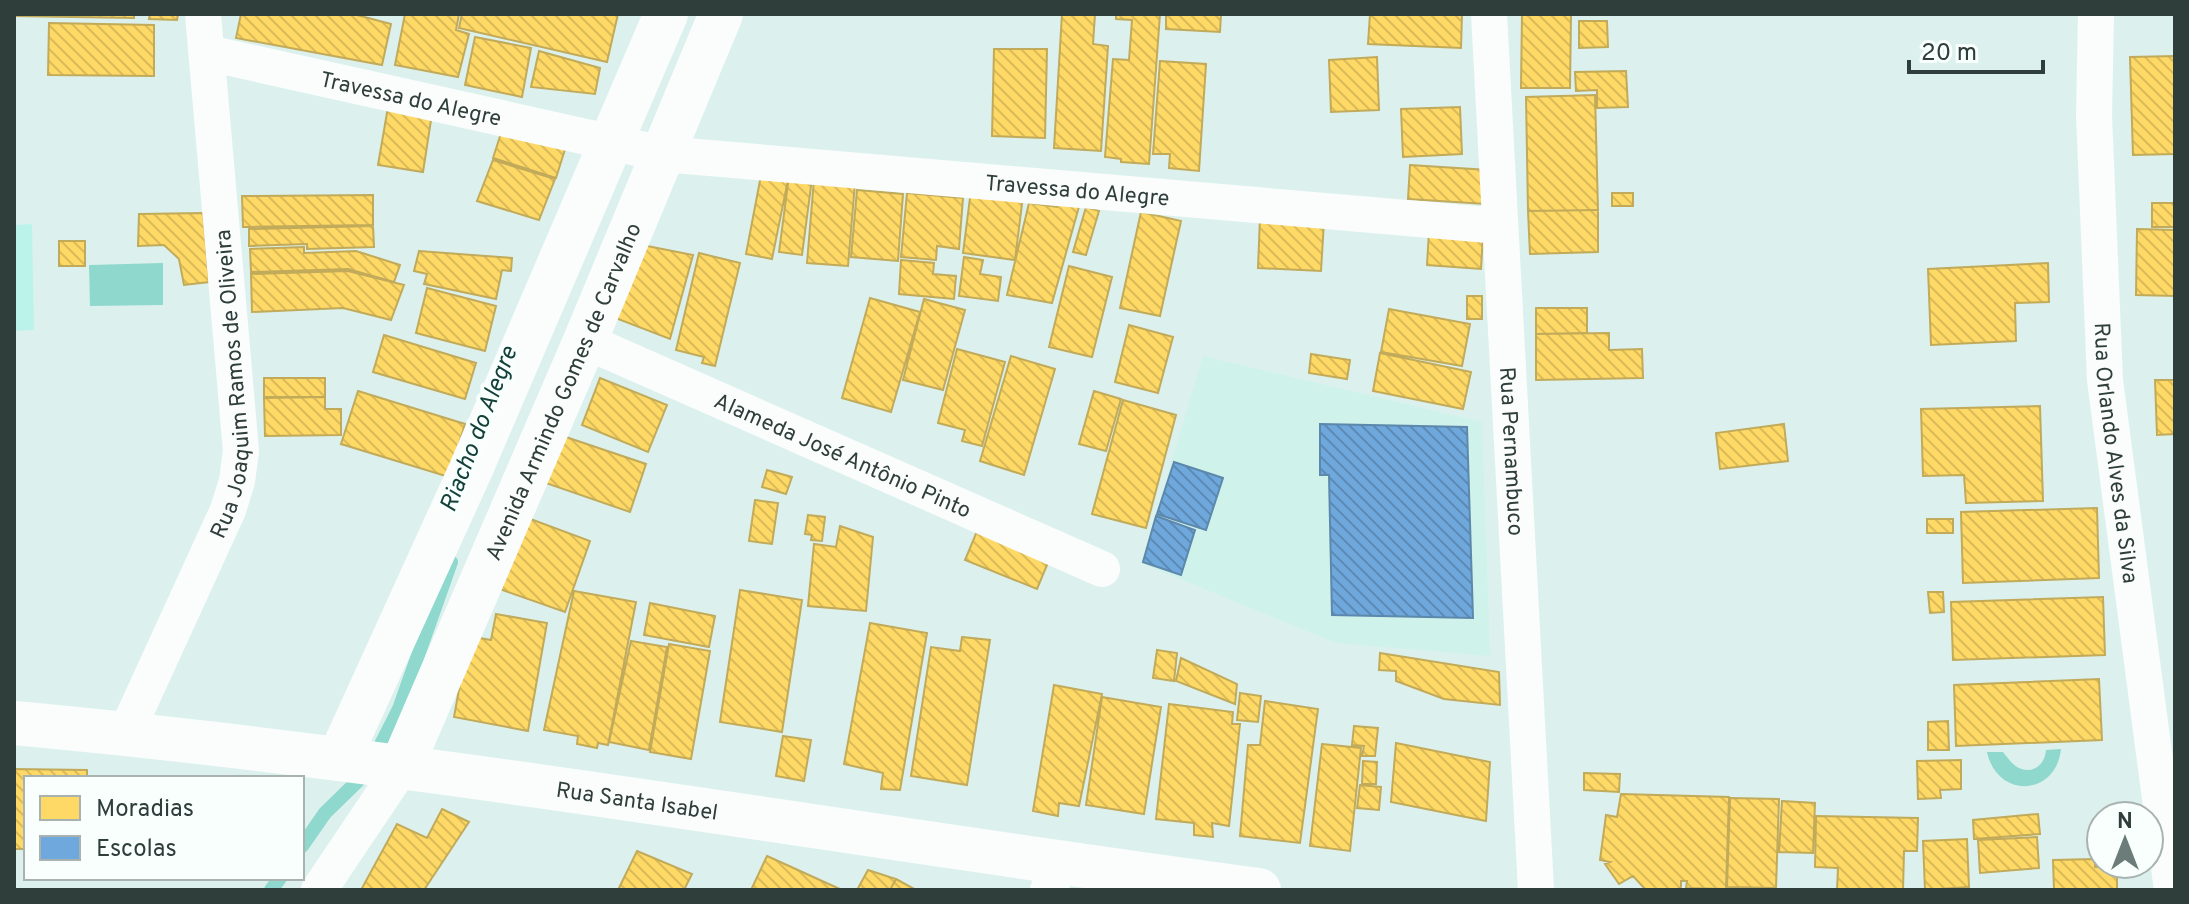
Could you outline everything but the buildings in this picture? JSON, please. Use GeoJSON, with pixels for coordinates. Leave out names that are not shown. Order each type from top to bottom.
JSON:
{"type":"FeatureCollection","features":[{"type":"Feature","properties":{"kind":"street","name":"Rua Joaquim Ramos de Oliveira"},"geometry":{"type":"LineString","coordinates":[[126,733],[228,510],[237,481],[241,451],[203,14]]}},
{"type":"Feature","properties":{"kind":"street"},"geometry":{"type":"LineString","coordinates":[[342,759],[613,144],[666,14]]}},
{"type":"Feature","properties":{"kind":"street","name":"Avenida Armindo Gomes de Carvalho"},"geometry":{"type":"LineString","coordinates":[[401,768],[585,341],[659,153],[721,14]]}},
{"type":"Feature","properties":{"kind":"street","name":"Rua Pernambuco"},"geometry":{"type":"LineString","coordinates":[[1489,14],[1536,890]]}},
{"type":"Feature","properties":{"kind":"street","name":"Rua Orlando Alves da Silva"},"geometry":{"type":"LineString","coordinates":[[2096,14],[2095,146],[2105,380],[2172,890]]}},
{"type":"Feature","properties":{"kind":"street","name":"Travessa do Alegre"},"geometry":{"type":"LineString","coordinates":[[208,53],[659,153],[1500,226]]}},
{"type":"Feature","properties":{"kind":"street","name":"Alameda José Antônio Pinto"},"geometry":{"type":"LineString","coordinates":[[585,341],[1102,569]]}},
{"type":"Feature","properties":{"kind":"street","name":"Rua Santa Isabel"},"geometry":{"type":"LineString","coordinates":[[14,723],[342,759],[807,824],[1055,877],[1259,890]]}},
{"type":"Feature","properties":{"kind":"street"},"geometry":{"type":"LineString","coordinates":[[319,890],[401,768]]}},
{"type":"Feature","properties":{"kind":"shaded area"},"geometry":{"type":"Polygon","coordinates":[[[32,224],[34,330],[14,331],[14,225],[32,224]]]}},
{"type":"Feature","properties":{"kind":"shaded area"},"geometry":{"type":"Polygon","coordinates":[[[163,263],[163,305],[90,306],[89,265],[163,263]]]}},
{"type":"Feature","properties":{"kind":"shaded area"},"geometry":{"type":"Polygon","coordinates":[[[1203,356],[1482,422],[1490,656],[1336,643],[1141,563],[1203,356]]]}},
{"type":"Feature","properties":{"kind":"shaded area"},"geometry":{"type":"Polygon","coordinates":[[[2061,749],[2057,765],[2049,776],[2026,786],[2002,778],[1987,752],[2003,752],[2015,766],[2027,770],[2040,765],[2046,750],[2061,749]]]}},
{"type":"Feature","properties":{"kind":"waterway","name":"Riacho do Alegre"},"geometry":{"type":"LineString","coordinates":[[304,843],[325,813],[367,772],[399,709],[451,562]]}},
{"type":"Feature","properties":{"kind":"waterway","name":"Riacho do Alegre"},"geometry":{"type":"LineString","coordinates":[[271,890],[278,880]]}}]}
